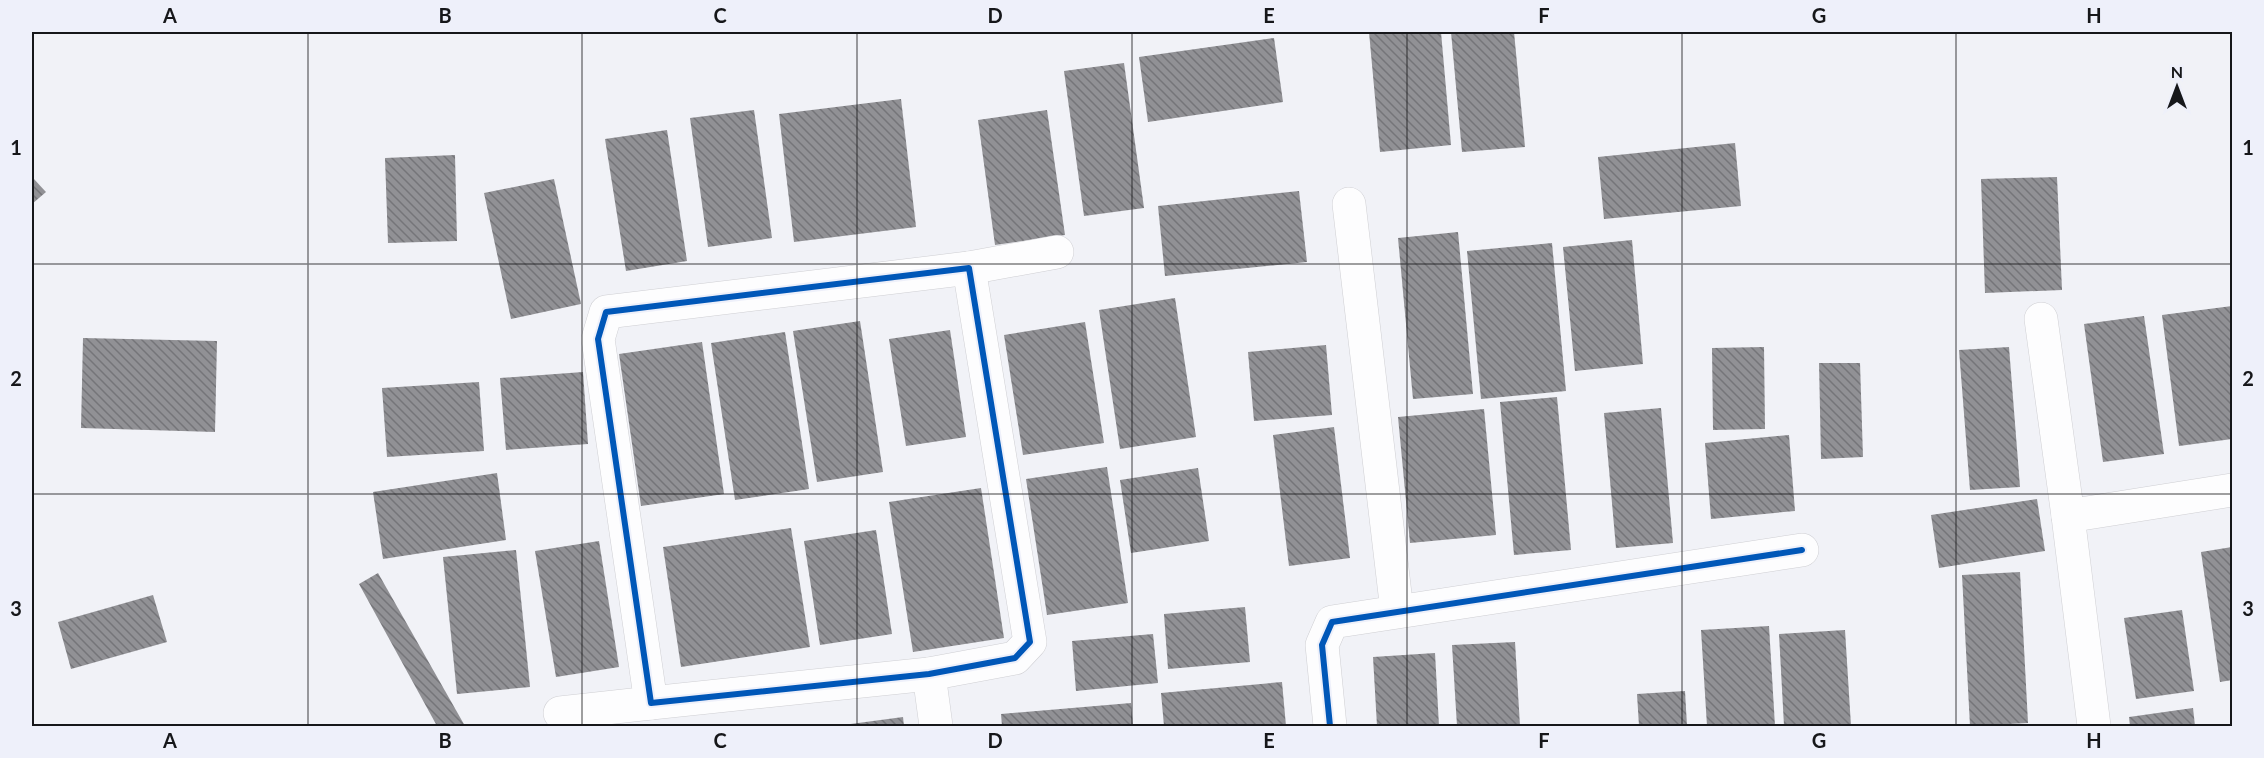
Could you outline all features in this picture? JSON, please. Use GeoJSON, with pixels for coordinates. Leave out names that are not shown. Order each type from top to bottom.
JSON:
{"type":"FeatureCollection","features":[{"type":"Feature","properties":{"kind":"street"},"geometry":{"type":"LineString","coordinates":[[1350,204],[1397,611]]}},
{"type":"Feature","properties":{"kind":"street"},"geometry":{"type":"LineString","coordinates":[[651,702],[598,339],[606,312],[969,268],[1057,252]]}},
{"type":"Feature","properties":{"kind":"street"},"geometry":{"type":"LineString","coordinates":[[561,713],[929,674],[1015,658],[1030,642],[969,268]]}},
{"type":"Feature","properties":{"kind":"street"},"geometry":{"type":"LineString","coordinates":[[2041,319],[2094,726]]}},
{"type":"Feature","properties":{"kind":"street"},"geometry":{"type":"LineString","coordinates":[[2068,516],[2232,490]]}},
{"type":"Feature","properties":{"kind":"street"},"geometry":{"type":"LineString","coordinates":[[1330,726],[1322,645],[1332,622],[1802,550]]}},
{"type":"Feature","properties":{"kind":"street"},"geometry":{"type":"LineString","coordinates":[[929,674],[936,726]]}},
{"type":"Feature","properties":{"kind":"building"},"geometry":{"type":"Polygon","coordinates":[[[1369,32],[1441,32],[1451,145],[1380,152],[1369,32]]]}},
{"type":"Feature","properties":{"kind":"building"},"geometry":{"type":"Polygon","coordinates":[[[1451,32],[1514,32],[1525,147],[1462,152],[1451,32]]]}},
{"type":"Feature","properties":{"kind":"building"},"geometry":{"type":"Polygon","coordinates":[[[1274,38],[1283,102],[1148,122],[1139,57],[1274,38]]]}},
{"type":"Feature","properties":{"kind":"building"},"geometry":{"type":"Polygon","coordinates":[[[1124,63],[1144,208],[1084,216],[1064,71],[1124,63]]]}},
{"type":"Feature","properties":{"kind":"building"},"geometry":{"type":"Polygon","coordinates":[[[901,99],[916,227],[794,242],[779,114],[901,99]]]}},
{"type":"Feature","properties":{"kind":"building"},"geometry":{"type":"Polygon","coordinates":[[[754,110],[772,238],[708,247],[690,118],[754,110]]]}},
{"type":"Feature","properties":{"kind":"building"},"geometry":{"type":"Polygon","coordinates":[[[1047,110],[1065,235],[995,245],[978,120],[1047,110]]]}},
{"type":"Feature","properties":{"kind":"building"},"geometry":{"type":"Polygon","coordinates":[[[667,130],[687,261],[626,271],[605,139],[667,130]]]}},
{"type":"Feature","properties":{"kind":"building"},"geometry":{"type":"Polygon","coordinates":[[[1735,143],[1741,206],[1604,219],[1598,157],[1735,143]]]}},
{"type":"Feature","properties":{"kind":"building"},"geometry":{"type":"Polygon","coordinates":[[[455,155],[457,241],[388,243],[385,158],[455,155]]]}},
{"type":"Feature","properties":{"kind":"building"},"geometry":{"type":"Polygon","coordinates":[[[32,177],[46,192],[32,204],[32,177]]]}},
{"type":"Feature","properties":{"kind":"building"},"geometry":{"type":"Polygon","coordinates":[[[2057,177],[2062,290],[1985,293],[1981,179],[2057,177]]]}},
{"type":"Feature","properties":{"kind":"building"},"geometry":{"type":"Polygon","coordinates":[[[554,179],[581,304],[511,319],[484,193],[554,179]]]}},
{"type":"Feature","properties":{"kind":"building"},"geometry":{"type":"Polygon","coordinates":[[[1299,191],[1307,262],[1165,276],[1158,206],[1299,191]]]}},
{"type":"Feature","properties":{"kind":"building"},"geometry":{"type":"Polygon","coordinates":[[[1458,232],[1473,394],[1413,399],[1398,238],[1458,232]]]}},
{"type":"Feature","properties":{"kind":"building"},"geometry":{"type":"Polygon","coordinates":[[[1632,240],[1643,364],[1575,371],[1563,247],[1632,240]]]}},
{"type":"Feature","properties":{"kind":"building"},"geometry":{"type":"Polygon","coordinates":[[[1552,243],[1566,391],[1481,399],[1467,251],[1552,243]]]}},
{"type":"Feature","properties":{"kind":"building"},"geometry":{"type":"Polygon","coordinates":[[[1175,298],[1196,437],[1120,449],[1099,310],[1175,298]]]}},
{"type":"Feature","properties":{"kind":"building"},"geometry":{"type":"Polygon","coordinates":[[[2232,306],[2232,439],[2179,446],[2162,315],[2232,306]]]}},
{"type":"Feature","properties":{"kind":"building"},"geometry":{"type":"Polygon","coordinates":[[[2144,316],[2164,454],[2103,462],[2084,324],[2144,316]]]}},
{"type":"Feature","properties":{"kind":"building"},"geometry":{"type":"Polygon","coordinates":[[[860,321],[883,472],[817,482],[793,331],[860,321]]]}},
{"type":"Feature","properties":{"kind":"building"},"geometry":{"type":"Polygon","coordinates":[[[1085,322],[1104,443],[1023,455],[1004,335],[1085,322]]]}},
{"type":"Feature","properties":{"kind":"building"},"geometry":{"type":"Polygon","coordinates":[[[950,330],[966,437],[906,446],[889,339],[950,330]]]}},
{"type":"Feature","properties":{"kind":"building"},"geometry":{"type":"Polygon","coordinates":[[[785,332],[809,489],[735,500],[711,343],[785,332]]]}},
{"type":"Feature","properties":{"kind":"building"},"geometry":{"type":"Polygon","coordinates":[[[83,338],[217,341],[215,432],[81,428],[83,338]]]}},
{"type":"Feature","properties":{"kind":"building"},"geometry":{"type":"Polygon","coordinates":[[[702,342],[724,494],[641,506],[619,354],[702,342]]]}},
{"type":"Feature","properties":{"kind":"building"},"geometry":{"type":"Polygon","coordinates":[[[1326,345],[1332,415],[1254,421],[1248,352],[1326,345]]]}},
{"type":"Feature","properties":{"kind":"building"},"geometry":{"type":"Polygon","coordinates":[[[1764,347],[1765,429],[1713,430],[1712,348],[1764,347]]]}},
{"type":"Feature","properties":{"kind":"building"},"geometry":{"type":"Polygon","coordinates":[[[2009,347],[2020,487],[1970,490],[1959,350],[2009,347]]]}},
{"type":"Feature","properties":{"kind":"building"},"geometry":{"type":"Polygon","coordinates":[[[1819,363],[1860,363],[1863,457],[1821,459],[1819,363]]]}},
{"type":"Feature","properties":{"kind":"building"},"geometry":{"type":"Polygon","coordinates":[[[583,372],[588,444],[506,450],[500,378],[583,372]]]}},
{"type":"Feature","properties":{"kind":"building"},"geometry":{"type":"Polygon","coordinates":[[[479,382],[484,451],[387,457],[382,388],[479,382]]]}},
{"type":"Feature","properties":{"kind":"building"},"geometry":{"type":"Polygon","coordinates":[[[1557,397],[1571,550],[1514,555],[1500,402],[1557,397]]]}},
{"type":"Feature","properties":{"kind":"building"},"geometry":{"type":"Polygon","coordinates":[[[1661,408],[1673,543],[1616,548],[1604,413],[1661,408]]]}},
{"type":"Feature","properties":{"kind":"building"},"geometry":{"type":"Polygon","coordinates":[[[1484,409],[1496,535],[1410,543],[1398,417],[1484,409]]]}},
{"type":"Feature","properties":{"kind":"building"},"geometry":{"type":"Polygon","coordinates":[[[1334,427],[1350,558],[1289,566],[1273,435],[1334,427]]]}},
{"type":"Feature","properties":{"kind":"building"},"geometry":{"type":"Polygon","coordinates":[[[1789,435],[1795,511],[1711,519],[1705,443],[1789,435]]]}},
{"type":"Feature","properties":{"kind":"building"},"geometry":{"type":"Polygon","coordinates":[[[1107,467],[1128,603],[1047,615],[1026,479],[1107,467]]]}},
{"type":"Feature","properties":{"kind":"building"},"geometry":{"type":"Polygon","coordinates":[[[1198,468],[1209,541],[1131,553],[1120,480],[1198,468]]]}},
{"type":"Feature","properties":{"kind":"building"},"geometry":{"type":"Polygon","coordinates":[[[497,473],[506,540],[383,559],[373,492],[497,473]]]}},
{"type":"Feature","properties":{"kind":"building"},"geometry":{"type":"Polygon","coordinates":[[[981,488],[1004,638],[913,652],[889,502],[981,488]]]}},
{"type":"Feature","properties":{"kind":"building"},"geometry":{"type":"Polygon","coordinates":[[[2037,499],[2045,551],[1939,568],[1931,515],[2037,499]]]}},
{"type":"Feature","properties":{"kind":"building"},"geometry":{"type":"Polygon","coordinates":[[[791,528],[810,647],[681,667],[663,547],[791,528]]]}},
{"type":"Feature","properties":{"kind":"building"},"geometry":{"type":"Polygon","coordinates":[[[876,530],[892,634],[820,645],[804,541],[876,530]]]}},
{"type":"Feature","properties":{"kind":"building"},"geometry":{"type":"Polygon","coordinates":[[[599,541],[619,667],[556,677],[535,551],[599,541]]]}},
{"type":"Feature","properties":{"kind":"building"},"geometry":{"type":"Polygon","coordinates":[[[2232,547],[2232,680],[2220,682],[2201,552],[2232,547]]]}},
{"type":"Feature","properties":{"kind":"building"},"geometry":{"type":"Polygon","coordinates":[[[516,550],[530,687],[457,694],[443,557],[516,550]]]}},
{"type":"Feature","properties":{"kind":"building"},"geometry":{"type":"Polygon","coordinates":[[[2020,572],[2028,723],[1970,726],[1962,575],[2020,572]]]}},
{"type":"Feature","properties":{"kind":"building"},"geometry":{"type":"Polygon","coordinates":[[[378,573],[465,726],[437,726],[359,584],[378,573]]]}},
{"type":"Feature","properties":{"kind":"building"},"geometry":{"type":"Polygon","coordinates":[[[153,595],[167,642],[71,669],[58,622],[153,595]]]}},
{"type":"Feature","properties":{"kind":"building"},"geometry":{"type":"Polygon","coordinates":[[[1245,607],[1250,662],[1168,669],[1164,614],[1245,607]]]}},
{"type":"Feature","properties":{"kind":"building"},"geometry":{"type":"Polygon","coordinates":[[[2182,610],[2194,691],[2136,699],[2124,618],[2182,610]]]}},
{"type":"Feature","properties":{"kind":"building"},"geometry":{"type":"Polygon","coordinates":[[[1769,626],[1775,726],[1707,726],[1701,630],[1769,626]]]}},
{"type":"Feature","properties":{"kind":"building"},"geometry":{"type":"Polygon","coordinates":[[[1845,630],[1851,726],[1784,726],[1779,634],[1845,630]]]}},
{"type":"Feature","properties":{"kind":"building"},"geometry":{"type":"Polygon","coordinates":[[[1153,634],[1158,683],[1076,691],[1072,641],[1153,634]]]}},
{"type":"Feature","properties":{"kind":"building"},"geometry":{"type":"Polygon","coordinates":[[[1515,642],[1520,726],[1457,726],[1452,645],[1515,642]]]}},
{"type":"Feature","properties":{"kind":"building"},"geometry":{"type":"Polygon","coordinates":[[[1435,653],[1439,726],[1377,726],[1373,657],[1435,653]]]}},
{"type":"Feature","properties":{"kind":"building"},"geometry":{"type":"Polygon","coordinates":[[[1282,682],[1286,726],[1164,726],[1161,693],[1282,682]]]}},
{"type":"Feature","properties":{"kind":"building"},"geometry":{"type":"Polygon","coordinates":[[[1685,691],[1687,726],[1639,726],[1637,694],[1685,691]]]}},
{"type":"Feature","properties":{"kind":"building"},"geometry":{"type":"Polygon","coordinates":[[[1131,703],[1133,726],[1002,726],[1001,714],[1131,703]]]}},
{"type":"Feature","properties":{"kind":"building"},"geometry":{"type":"Polygon","coordinates":[[[2193,708],[2195,726],[2130,726],[2129,717],[2193,708]]]}},
{"type":"Feature","properties":{"kind":"building"},"geometry":{"type":"Polygon","coordinates":[[[903,717],[904,726],[843,726],[843,725],[903,717]]]}},
{"type":"Feature","properties":{"kind":"cycle path"},"geometry":{"type":"LineString","coordinates":[[969,268],[1030,642],[1015,658],[929,674],[651,703],[598,339],[606,312],[969,268]]}},
{"type":"Feature","properties":{"kind":"cycle path"},"geometry":{"type":"LineString","coordinates":[[1330,726],[1322,645],[1332,622],[1802,550]]}}]}
